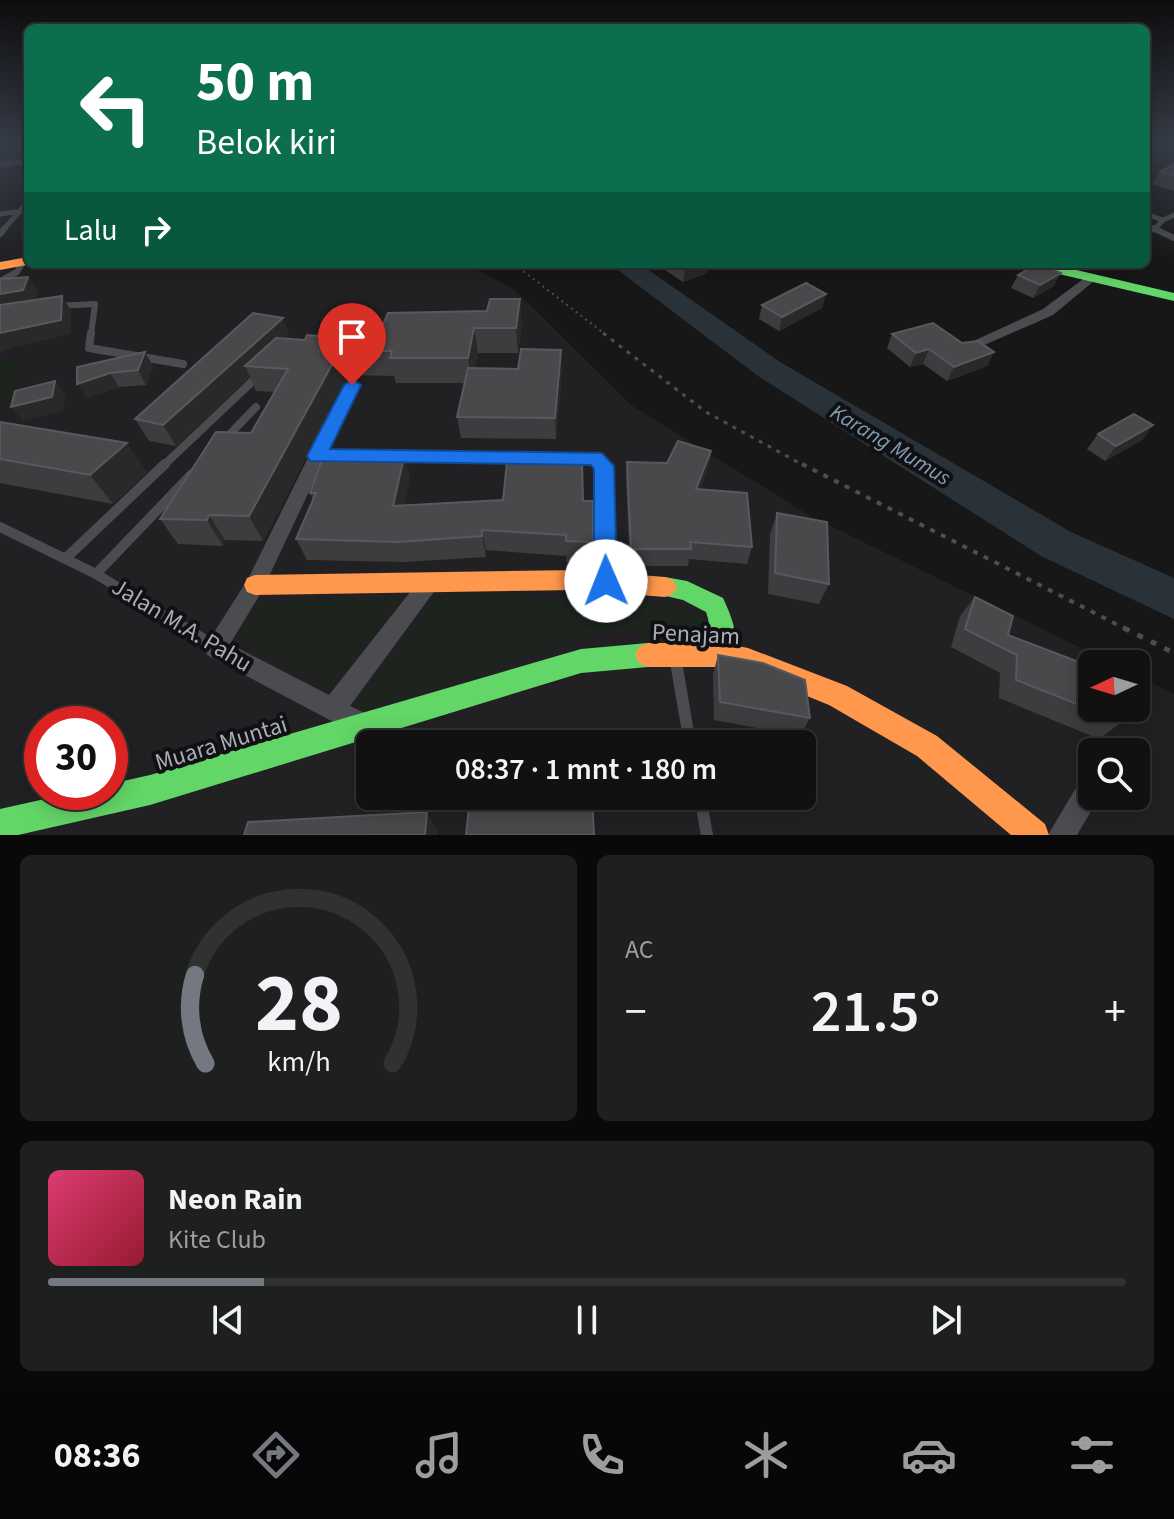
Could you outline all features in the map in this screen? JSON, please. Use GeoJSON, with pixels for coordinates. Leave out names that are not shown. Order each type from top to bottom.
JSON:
{"type":"FeatureCollection","features":[{"type":"Feature","properties":{"kind":"street"},"geometry":{"type":"LineString","coordinates":[[0,266],[24,262]]}},
{"type":"Feature","properties":{"kind":"street"},"geometry":{"type":"LineString","coordinates":[[960,351],[1048,312],[1080,271],[1174,297]]}},
{"type":"Feature","properties":{"kind":"street"},"geometry":{"type":"LineString","coordinates":[[215,648],[255,585],[352,385]]}},
{"type":"Feature","properties":{"kind":"street"},"geometry":{"type":"LineString","coordinates":[[317,456],[595,458],[604,466],[606,581]]}},
{"type":"Feature","properties":{"kind":"street"},"geometry":{"type":"LineString","coordinates":[[255,585],[606,581],[669,588],[708,599],[724,620],[722,655]]}},
{"type":"Feature","properties":{"kind":"street"},"geometry":{"type":"LineString","coordinates":[[334,708],[429,583]]}},
{"type":"Feature","properties":{"kind":"street","name":"Jalan M.A. Pahu"},"geometry":{"type":"LineString","coordinates":[[215,648],[362,725]]}},
{"type":"Feature","properties":{"kind":"street","name":"Penajam"},"geometry":{"type":"LineString","coordinates":[[362,725],[581,661],[620,655],[722,655],[748,660],[838,695],[927,746],[1034,835]]}},
{"type":"Feature","properties":{"kind":"street","name":"Muara Muntai"},"geometry":{"type":"LineString","coordinates":[[0,824],[150,790],[362,725]]}},
{"type":"Feature","properties":{"kind":"street"},"geometry":{"type":"LineString","coordinates":[[1062,835],[1078,808]]}},
{"type":"Feature","properties":{"kind":"lane"},"geometry":{"type":"LineString","coordinates":[[0,214],[24,211]]}},
{"type":"Feature","properties":{"kind":"lane"},"geometry":{"type":"LineString","coordinates":[[0,234],[24,212]]}},
{"type":"Feature","properties":{"kind":"lane"},"geometry":{"type":"LineString","coordinates":[[1150,215],[1163,220]]}},
{"type":"Feature","properties":{"kind":"lane"},"geometry":{"type":"LineString","coordinates":[[1150,227],[1174,215]]}},
{"type":"Feature","properties":{"kind":"lane"},"geometry":{"type":"LineString","coordinates":[[1150,228],[1174,238]]}},
{"type":"Feature","properties":{"kind":"lane"},"geometry":{"type":"LineString","coordinates":[[0,281],[24,264]]}},
{"type":"Feature","properties":{"kind":"lane"},"geometry":{"type":"LineString","coordinates":[[48,308],[95,304],[89,348],[183,364]]}},
{"type":"Feature","properties":{"kind":"lane"},"geometry":{"type":"LineString","coordinates":[[66,558],[266,369]]}},
{"type":"Feature","properties":{"kind":"lane"},"geometry":{"type":"LineString","coordinates":[[213,451],[256,407]]}},
{"type":"Feature","properties":{"kind":"lane"},"geometry":{"type":"LineString","coordinates":[[96,574],[202,462]]}},
{"type":"Feature","properties":{"kind":"lane","name":"Jalan M.A. Pahu"},"geometry":{"type":"LineString","coordinates":[[0,527],[96,574],[215,648]]}},
{"type":"Feature","properties":{"kind":"lane"},"geometry":{"type":"LineString","coordinates":[[675,654],[688,730]]}},
{"type":"Feature","properties":{"kind":"lane"},"geometry":{"type":"LineString","coordinates":[[703,810],[707,835]]}},
{"type":"Feature","properties":{"kind":"path"},"geometry":{"type":"LineString","coordinates":[[519,268],[706,412],[890,512],[1174,653]]}},
{"type":"Feature","properties":{"kind":"shaded area"},"geometry":{"type":"Polygon","coordinates":[[[0,184],[24,184],[24,268],[475,268],[515,290],[631,405],[812,517],[1085,650],[1078,650],[1078,722],[1150,722],[1150,682],[1174,694],[1174,835],[0,835],[0,184]]]}},
{"type":"Feature","properties":{"kind":"shaded area"},"geometry":{"type":"Polygon","coordinates":[[[23,356],[14,398],[0,402],[0,361],[23,356]]]}},
{"type":"Feature","properties":{"kind":"shaded area"},"geometry":{"type":"Polygon","coordinates":[[[440,596],[625,598],[705,617],[706,637],[664,630],[610,629],[363,710],[356,703],[440,596]]]}},
{"type":"Feature","properties":{"kind":"shaded area"},"geometry":{"type":"Polygon","coordinates":[[[400,598],[331,686],[239,639],[263,602],[400,598]]]}},
{"type":"Feature","properties":{"kind":"building"},"geometry":{"type":"Polygon","coordinates":[[[1030,268],[1050,268],[1061,273],[1040,285],[1018,275],[1030,268]]]}},
{"type":"Feature","properties":{"kind":"building"},"geometry":{"type":"Polygon","coordinates":[[[28,277],[23,290],[0,294],[0,279],[28,277]]]}},
{"type":"Feature","properties":{"kind":"building"},"geometry":{"type":"Polygon","coordinates":[[[806,283],[826,294],[782,317],[762,305],[806,283]]]}},
{"type":"Feature","properties":{"kind":"building"},"geometry":{"type":"Polygon","coordinates":[[[62,296],[61,320],[0,333],[0,305],[62,296]]]}},
{"type":"Feature","properties":{"kind":"building"},"geometry":{"type":"Polygon","coordinates":[[[490,299],[520,299],[516,328],[474,328],[468,358],[390,358],[392,351],[340,350],[249,516],[209,515],[207,520],[160,519],[216,432],[251,433],[288,369],[245,366],[276,338],[305,340],[307,335],[318,336],[323,324],[383,324],[388,313],[487,311],[490,299]]]}},
{"type":"Feature","properties":{"kind":"building"},"geometry":{"type":"Polygon","coordinates":[[[253,313],[283,318],[163,425],[135,419],[253,313]]]}},
{"type":"Feature","properties":{"kind":"building"},"geometry":{"type":"Polygon","coordinates":[[[933,323],[962,343],[978,341],[994,352],[954,367],[929,349],[916,353],[892,334],[933,323]]]}},
{"type":"Feature","properties":{"kind":"building"},"geometry":{"type":"Polygon","coordinates":[[[521,349],[561,350],[555,418],[457,417],[468,368],[518,369],[521,349]]]}},
{"type":"Feature","properties":{"kind":"building"},"geometry":{"type":"Polygon","coordinates":[[[145,352],[138,370],[110,373],[77,384],[77,367],[145,352]]]}},
{"type":"Feature","properties":{"kind":"building"},"geometry":{"type":"Polygon","coordinates":[[[55,381],[52,397],[11,407],[15,391],[55,381]]]}},
{"type":"Feature","properties":{"kind":"building"},"geometry":{"type":"Polygon","coordinates":[[[1134,414],[1153,425],[1116,446],[1098,434],[1134,414]]]}},
{"type":"Feature","properties":{"kind":"building"},"geometry":{"type":"Polygon","coordinates":[[[0,422],[127,443],[90,475],[0,459],[0,422]]]}},
{"type":"Feature","properties":{"kind":"building"},"geometry":{"type":"Polygon","coordinates":[[[678,441],[711,451],[696,489],[747,493],[752,547],[690,542],[691,549],[631,549],[627,462],[667,463],[678,441]]]}},
{"type":"Feature","properties":{"kind":"building"},"geometry":{"type":"Polygon","coordinates":[[[404,457],[393,506],[503,500],[507,462],[582,461],[583,501],[593,501],[593,542],[566,541],[566,535],[482,530],[482,536],[398,542],[296,539],[316,493],[310,493],[322,460],[404,457]]]}},
{"type":"Feature","properties":{"kind":"building"},"geometry":{"type":"Polygon","coordinates":[[[777,513],[827,522],[829,584],[775,573],[777,513]]]}},
{"type":"Feature","properties":{"kind":"building"},"geometry":{"type":"Polygon","coordinates":[[[975,597],[1013,616],[1008,635],[1078,662],[1078,705],[1016,680],[1017,655],[965,629],[975,597]]]}},
{"type":"Feature","properties":{"kind":"building"},"geometry":{"type":"Polygon","coordinates":[[[718,655],[763,663],[805,680],[810,718],[720,702],[718,655]]]}},
{"type":"Feature","properties":{"kind":"building"},"geometry":{"type":"Polygon","coordinates":[[[469,810],[593,810],[594,835],[466,835],[469,810]]]}},
{"type":"Feature","properties":{"kind":"building"},"geometry":{"type":"Polygon","coordinates":[[[427,812],[425,835],[244,835],[248,822],[427,812]]]}},
{"type":"Feature","properties":{"kind":"waterway","name":"Karang Mumus"},"geometry":{"type":"LineString","coordinates":[[629,268],[769,369],[1056,544],[1174,599]]}},
{"type":"Feature","properties":{"kind":"traffic: fast"},"geometry":{"type":"LineString","coordinates":[[1051,268],[1174,297]]}},
{"type":"Feature","properties":{"kind":"traffic: fast"},"geometry":{"type":"LineString","coordinates":[[665,587],[687,591],[715,605],[723,625],[722,655]]}},
{"type":"Feature","properties":{"kind":"traffic: fast"},"geometry":{"type":"LineString","coordinates":[[0,824],[150,790],[581,661],[648,655]]}},
{"type":"Feature","properties":{"kind":"traffic: slow"},"geometry":{"type":"LineString","coordinates":[[0,266],[24,262]]}},
{"type":"Feature","properties":{"kind":"traffic: slow"},"geometry":{"type":"LineString","coordinates":[[255,585],[578,580],[665,587]]}},
{"type":"Feature","properties":{"kind":"traffic: slow"},"geometry":{"type":"LineString","coordinates":[[648,655],[722,655],[748,660],[838,695],[927,746],[1034,835]]}},
{"type":"Feature","properties":{"kind":"route"},"geometry":{"type":"LineString","coordinates":[[352,385],[317,456],[595,458],[604,466],[606,581]]}}]}
